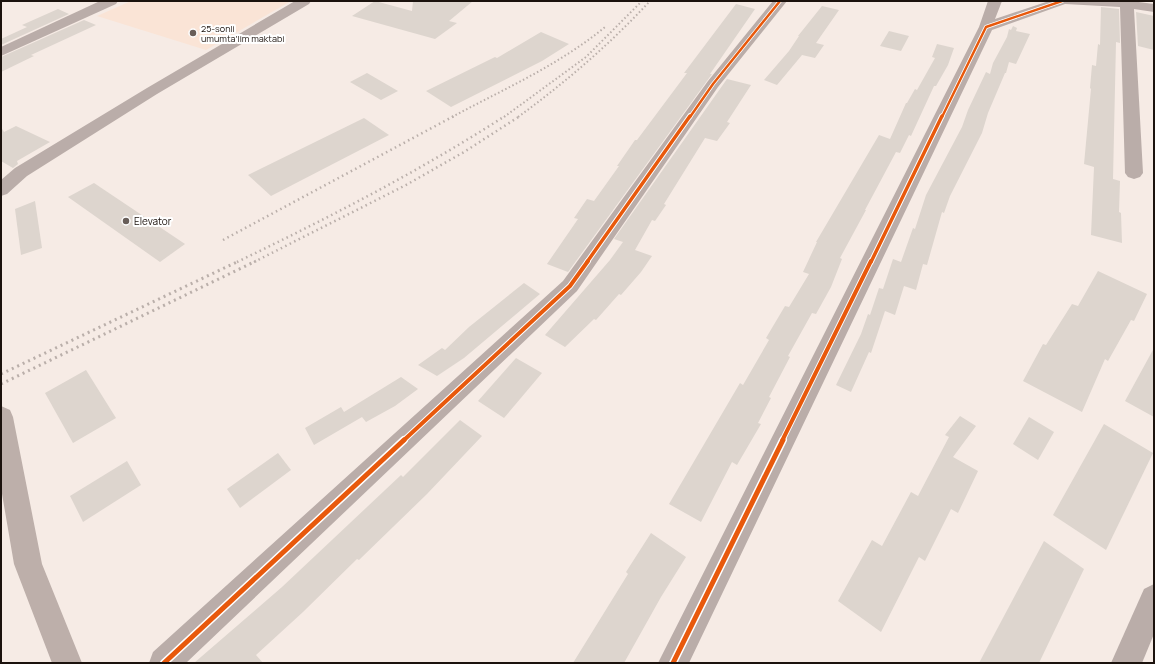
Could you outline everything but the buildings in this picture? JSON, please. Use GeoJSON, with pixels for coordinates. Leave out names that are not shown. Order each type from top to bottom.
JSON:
{"type":"FeatureCollection","features":[{"type":"Feature","properties":{"kind":"main road"},"geometry":{"type":"LineString","coordinates":[[1,417],[28,564],[67,663]]}},
{"type":"Feature","properties":{"kind":"street"},"geometry":{"type":"LineString","coordinates":[[1,52],[112,1]]}},
{"type":"Feature","properties":{"kind":"street"},"geometry":{"type":"LineString","coordinates":[[1,190],[21,172],[152,91],[304,1]]}},
{"type":"Feature","properties":{"kind":"street"},"geometry":{"type":"LineString","coordinates":[[164,663],[570,286],[713,84],[780,1]]}},
{"type":"Feature","properties":{"kind":"street"},"geometry":{"type":"LineString","coordinates":[[673,663],[986,27],[995,1]]}},
{"type":"Feature","properties":{"kind":"street"},"geometry":{"type":"LineString","coordinates":[[986,27],[1062,1]]}},
{"type":"Feature","properties":{"kind":"street"},"geometry":{"type":"LineString","coordinates":[[1068,1],[1154,8]]}},
{"type":"Feature","properties":{"kind":"street"},"geometry":{"type":"LineString","coordinates":[[1127,5],[1134,172]]}},
{"type":"Feature","properties":{"kind":"street"},"geometry":{"type":"LineString","coordinates":[[1126,663],[1154,599]]}},
{"type":"Feature","properties":{"kind":"shaded area","name":"25-sonli umumta'lim maktabi"},"geometry":{"type":"Polygon","coordinates":[[[131,1],[291,1],[206,50],[97,16],[131,1]]]}},
{"type":"Feature","properties":{"kind":"railway"},"geometry":{"type":"LineString","coordinates":[[504,117],[586,57],[642,1]]}},
{"type":"Feature","properties":{"kind":"railway"},"geometry":{"type":"LineString","coordinates":[[518,117],[587,62],[650,1]]}},
{"type":"Feature","properties":{"kind":"railway"},"geometry":{"type":"LineString","coordinates":[[452,117],[550,65],[587,41],[605,27]]}},
{"type":"Feature","properties":{"kind":"railway"},"geometry":{"type":"LineString","coordinates":[[223,240],[454,116]]}},
{"type":"Feature","properties":{"kind":"railway"},"geometry":{"type":"LineString","coordinates":[[237,262],[373,193],[440,156],[505,116]]}},
{"type":"Feature","properties":{"kind":"railway"},"geometry":{"type":"LineString","coordinates":[[255,261],[406,185],[464,152],[520,116]]}},
{"type":"Feature","properties":{"kind":"railway"},"geometry":{"type":"LineString","coordinates":[[1,374],[239,261]]}},
{"type":"Feature","properties":{"kind":"railway"},"geometry":{"type":"LineString","coordinates":[[1,384],[255,261]]}},
{"type":"Feature","properties":{"kind":"cycle path"},"geometry":{"type":"LineString","coordinates":[[164,663],[570,286],[713,84],[780,1]]}},
{"type":"Feature","properties":{"kind":"cycle path"},"geometry":{"type":"LineString","coordinates":[[673,663],[986,27],[1062,1]]}},
{"type":"Feature","properties":{"kind":"place","name":"25-sonli umumta'lim maktabi"},"geometry":{"type":"Point","coordinates":[193,33]}},
{"type":"Feature","properties":{"kind":"place","name":"Elevator"},"geometry":{"type":"Point","coordinates":[126,221]}}]}
